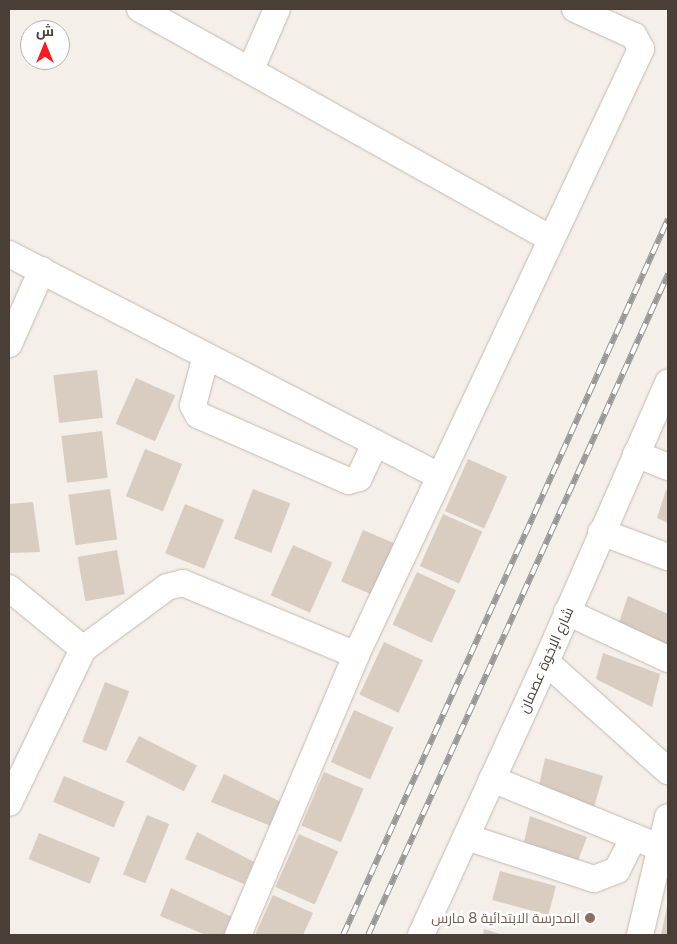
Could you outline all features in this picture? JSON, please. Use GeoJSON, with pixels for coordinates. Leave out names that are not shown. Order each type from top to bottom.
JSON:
{"type":"FeatureCollection","features":[{"type":"Feature","properties":{"kind":"street"},"geometry":{"type":"LineString","coordinates":[[140,9],[251,69],[551,238]]}},
{"type":"Feature","properties":{"kind":"street"},"geometry":{"type":"LineString","coordinates":[[251,69],[278,9]]}},
{"type":"Feature","properties":{"kind":"street"},"geometry":{"type":"LineString","coordinates":[[238,935],[356,655],[438,475],[641,49],[634,36],[575,9]]}},
{"type":"Feature","properties":{"kind":"street"},"geometry":{"type":"LineString","coordinates":[[9,254],[438,475]]}},
{"type":"Feature","properties":{"kind":"street"},"geometry":{"type":"LineString","coordinates":[[9,344],[42,270]]}},
{"type":"Feature","properties":{"kind":"street"},"geometry":{"type":"LineString","coordinates":[[206,356],[193,406],[198,415],[348,481],[359,478],[375,443]]}},
{"type":"Feature","properties":{"kind":"street","name":"شارع الإخوة عصمان"},"geometry":{"type":"LineString","coordinates":[[420,935],[546,662],[601,532],[668,383]]}},
{"type":"Feature","properties":{"kind":"street"},"geometry":{"type":"LineString","coordinates":[[636,454],[668,467]]}},
{"type":"Feature","properties":{"kind":"street"},"geometry":{"type":"LineString","coordinates":[[601,532],[668,557]]}},
{"type":"Feature","properties":{"kind":"street"},"geometry":{"type":"LineString","coordinates":[[9,803],[83,649],[167,587],[183,583],[356,655]]}},
{"type":"Feature","properties":{"kind":"street"},"geometry":{"type":"LineString","coordinates":[[9,588],[83,649]]}},
{"type":"Feature","properties":{"kind":"street"},"geometry":{"type":"LineString","coordinates":[[567,612],[668,659]]}},
{"type":"Feature","properties":{"kind":"street"},"geometry":{"type":"LineString","coordinates":[[546,662],[668,771]]}},
{"type":"Feature","properties":{"kind":"street"},"geometry":{"type":"LineString","coordinates":[[492,779],[661,848]]}},
{"type":"Feature","properties":{"kind":"street"},"geometry":{"type":"LineString","coordinates":[[640,935],[668,817]]}},
{"type":"Feature","properties":{"kind":"street"},"geometry":{"type":"LineString","coordinates":[[466,837],[594,879],[617,870],[634,837]]}},
{"type":"Feature","properties":{"kind":"building"},"geometry":{"type":"Polygon","coordinates":[[[97,370],[103,418],[59,423],[53,375],[97,370]]]}},
{"type":"Feature","properties":{"kind":"building"},"geometry":{"type":"Polygon","coordinates":[[[136,378],[175,395],[155,441],[116,424],[136,378]]]}},
{"type":"Feature","properties":{"kind":"building"},"geometry":{"type":"Polygon","coordinates":[[[102,431],[108,478],[67,483],[61,436],[102,431]]]}},
{"type":"Feature","properties":{"kind":"building"},"geometry":{"type":"Polygon","coordinates":[[[145,449],[182,464],[163,511],[126,496],[145,449]]]}},
{"type":"Feature","properties":{"kind":"building"},"geometry":{"type":"Polygon","coordinates":[[[468,459],[507,476],[484,529],[445,511],[468,459]]]}},
{"type":"Feature","properties":{"kind":"building"},"geometry":{"type":"Polygon","coordinates":[[[110,489],[117,540],[76,545],[68,495],[110,489]]]}},
{"type":"Feature","properties":{"kind":"building"},"geometry":{"type":"Polygon","coordinates":[[[253,489],[290,503],[271,553],[234,538],[253,489]]]}},
{"type":"Feature","properties":{"kind":"building"},"geometry":{"type":"Polygon","coordinates":[[[666,490],[668,491],[668,523],[657,518],[666,490]]]}},
{"type":"Feature","properties":{"kind":"building"},"geometry":{"type":"Polygon","coordinates":[[[33,502],[40,552],[9,553],[9,504],[33,502]]]}},
{"type":"Feature","properties":{"kind":"building"},"geometry":{"type":"Polygon","coordinates":[[[185,504],[224,520],[204,569],[165,553],[185,504]]]}},
{"type":"Feature","properties":{"kind":"building"},"geometry":{"type":"Polygon","coordinates":[[[443,514],[482,531],[459,584],[420,566],[443,514]]]}},
{"type":"Feature","properties":{"kind":"building"},"geometry":{"type":"Polygon","coordinates":[[[363,530],[396,544],[374,596],[341,582],[363,530]]]}},
{"type":"Feature","properties":{"kind":"building"},"geometry":{"type":"Polygon","coordinates":[[[293,545],[332,562],[310,613],[271,595],[293,545]]]}},
{"type":"Feature","properties":{"kind":"building"},"geometry":{"type":"Polygon","coordinates":[[[117,550],[125,594],[85,601],[78,557],[117,550]]]}},
{"type":"Feature","properties":{"kind":"building"},"geometry":{"type":"Polygon","coordinates":[[[417,572],[456,590],[431,643],[392,625],[417,572]]]}},
{"type":"Feature","properties":{"kind":"building"},"geometry":{"type":"Polygon","coordinates":[[[628,596],[668,614],[668,648],[618,625],[628,596]]]}},
{"type":"Feature","properties":{"kind":"building"},"geometry":{"type":"Polygon","coordinates":[[[384,642],[423,660],[398,713],[359,695],[384,642]]]}},
{"type":"Feature","properties":{"kind":"building"},"geometry":{"type":"Polygon","coordinates":[[[603,653],[660,674],[652,707],[596,679],[603,653]]]}},
{"type":"Feature","properties":{"kind":"building"},"geometry":{"type":"Polygon","coordinates":[[[105,682],[129,691],[106,751],[82,742],[105,682]]]}},
{"type":"Feature","properties":{"kind":"building"},"geometry":{"type":"Polygon","coordinates":[[[354,710],[393,727],[370,780],[331,762],[354,710]]]}},
{"type":"Feature","properties":{"kind":"building"},"geometry":{"type":"Polygon","coordinates":[[[139,736],[197,766],[184,791],[126,762],[139,736]]]}},
{"type":"Feature","properties":{"kind":"building"},"geometry":{"type":"Polygon","coordinates":[[[545,758],[603,776],[594,807],[539,786],[545,758]]]}},
{"type":"Feature","properties":{"kind":"building"},"geometry":{"type":"Polygon","coordinates":[[[324,772],[364,789],[341,842],[301,825],[324,772]]]}},
{"type":"Feature","properties":{"kind":"building"},"geometry":{"type":"Polygon","coordinates":[[[224,774],[281,802],[271,826],[211,802],[224,774]]]}},
{"type":"Feature","properties":{"kind":"building"},"geometry":{"type":"Polygon","coordinates":[[[64,776],[125,802],[114,828],[53,802],[64,776]]]}},
{"type":"Feature","properties":{"kind":"building"},"geometry":{"type":"Polygon","coordinates":[[[147,815],[169,824],[145,883],[123,874],[147,815]]]}},
{"type":"Feature","properties":{"kind":"building"},"geometry":{"type":"Polygon","coordinates":[[[530,816],[587,837],[577,863],[523,846],[530,816]]]}},
{"type":"Feature","properties":{"kind":"building"},"geometry":{"type":"Polygon","coordinates":[[[197,832],[254,862],[244,884],[185,859],[197,832]]]}},
{"type":"Feature","properties":{"kind":"building"},"geometry":{"type":"Polygon","coordinates":[[[39,833],[100,858],[90,884],[29,859],[39,833]]]}},
{"type":"Feature","properties":{"kind":"building"},"geometry":{"type":"Polygon","coordinates":[[[299,834],[338,851],[315,904],[275,887],[299,834]]]}},
{"type":"Feature","properties":{"kind":"building"},"geometry":{"type":"Polygon","coordinates":[[[500,871],[556,886],[548,915],[492,900],[500,871]]]}},
{"type":"Feature","properties":{"kind":"building"},"geometry":{"type":"Polygon","coordinates":[[[171,888],[232,917],[225,935],[206,935],[160,916],[171,888]]]}},
{"type":"Feature","properties":{"kind":"building"},"geometry":{"type":"Polygon","coordinates":[[[273,895],[313,913],[303,935],[255,935],[273,895]]]}},
{"type":"Feature","properties":{"kind":"building"},"geometry":{"type":"Polygon","coordinates":[[[667,906],[668,935],[661,935],[667,906]]]}},
{"type":"Feature","properties":{"kind":"building"},"geometry":{"type":"Polygon","coordinates":[[[484,929],[503,935],[483,935],[484,929]]]}},
{"type":"Feature","properties":{"kind":"railway"},"geometry":{"type":"LineString","coordinates":[[343,935],[668,219]]}},
{"type":"Feature","properties":{"kind":"railway"},"geometry":{"type":"LineString","coordinates":[[368,935],[668,274]]}},
{"type":"Feature","properties":{"kind":"place","name":"المدرسة الابتدائية 8 مارس"},"geometry":{"type":"Point","coordinates":[590,918]}}]}
